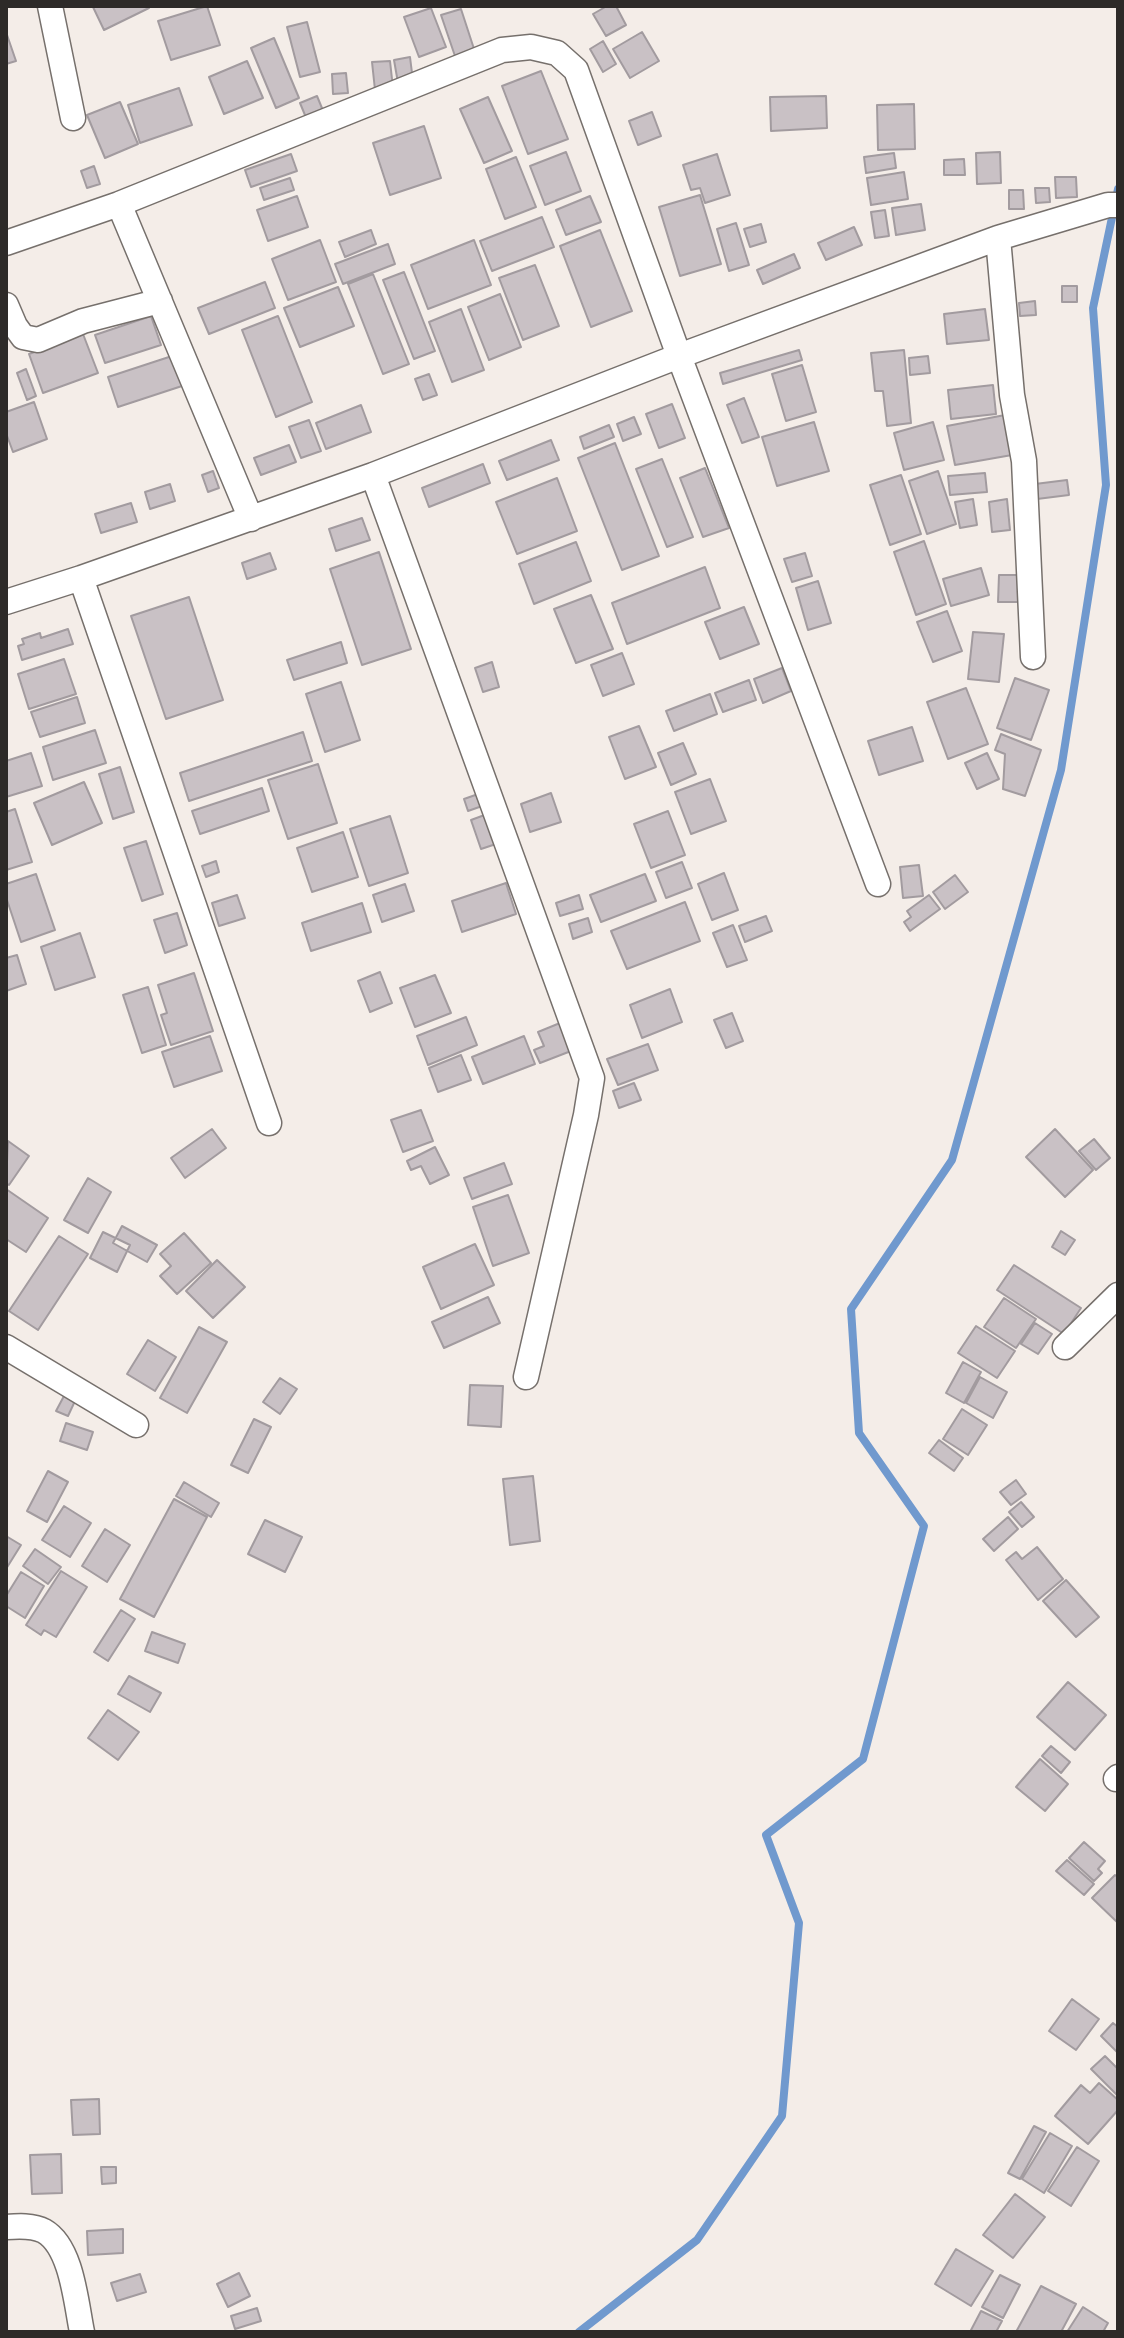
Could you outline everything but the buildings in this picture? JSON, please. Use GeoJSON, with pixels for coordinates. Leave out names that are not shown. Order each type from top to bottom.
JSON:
{"type":"FeatureCollection","features":[{"type":"Feature","properties":{"kind":"street"},"geometry":{"type":"LineString","coordinates":[[50,6],[73,118]]}},
{"type":"Feature","properties":{"kind":"street"},"geometry":{"type":"LineString","coordinates":[[6,243],[119,204],[502,50],[531,47],[557,53],[576,70],[679,356],[878,884]]}},
{"type":"Feature","properties":{"kind":"street"},"geometry":{"type":"LineString","coordinates":[[119,204],[251,519]]}},
{"type":"Feature","properties":{"kind":"street"},"geometry":{"type":"LineString","coordinates":[[6,602],[373,475],[679,356],[998,238],[1113,205]]}},
{"type":"Feature","properties":{"kind":"street"},"geometry":{"type":"LineString","coordinates":[[998,238],[1012,395],[1024,461],[1033,657]]}},
{"type":"Feature","properties":{"kind":"street"},"geometry":{"type":"LineString","coordinates":[[6,305],[23,337],[38,340],[83,321],[160,301]]}},
{"type":"Feature","properties":{"kind":"street"},"geometry":{"type":"LineString","coordinates":[[373,475],[592,1078],[592,1092],[526,1377]]}},
{"type":"Feature","properties":{"kind":"street"},"geometry":{"type":"LineString","coordinates":[[81,578],[269,1123]]}},
{"type":"Feature","properties":{"kind":"street"},"geometry":{"type":"LineString","coordinates":[[1065,1347],[1118,1295]]}},
{"type":"Feature","properties":{"kind":"street"},"geometry":{"type":"LineString","coordinates":[[6,1347],[136,1425]]}},
{"type":"Feature","properties":{"kind":"street"},"geometry":{"type":"LineString","coordinates":[[6,2227],[43,2230],[57,2243],[66,2258],[82,2332]]}},
{"type":"Feature","properties":{"kind":"waterway"},"geometry":{"type":"LineString","coordinates":[[579,2332],[697,2240],[782,2116],[799,1923],[766,1835],[863,1759],[924,1526],[859,1433],[851,1309],[952,1160],[1061,770],[1106,485],[1093,308],[1118,189]]}}]}
